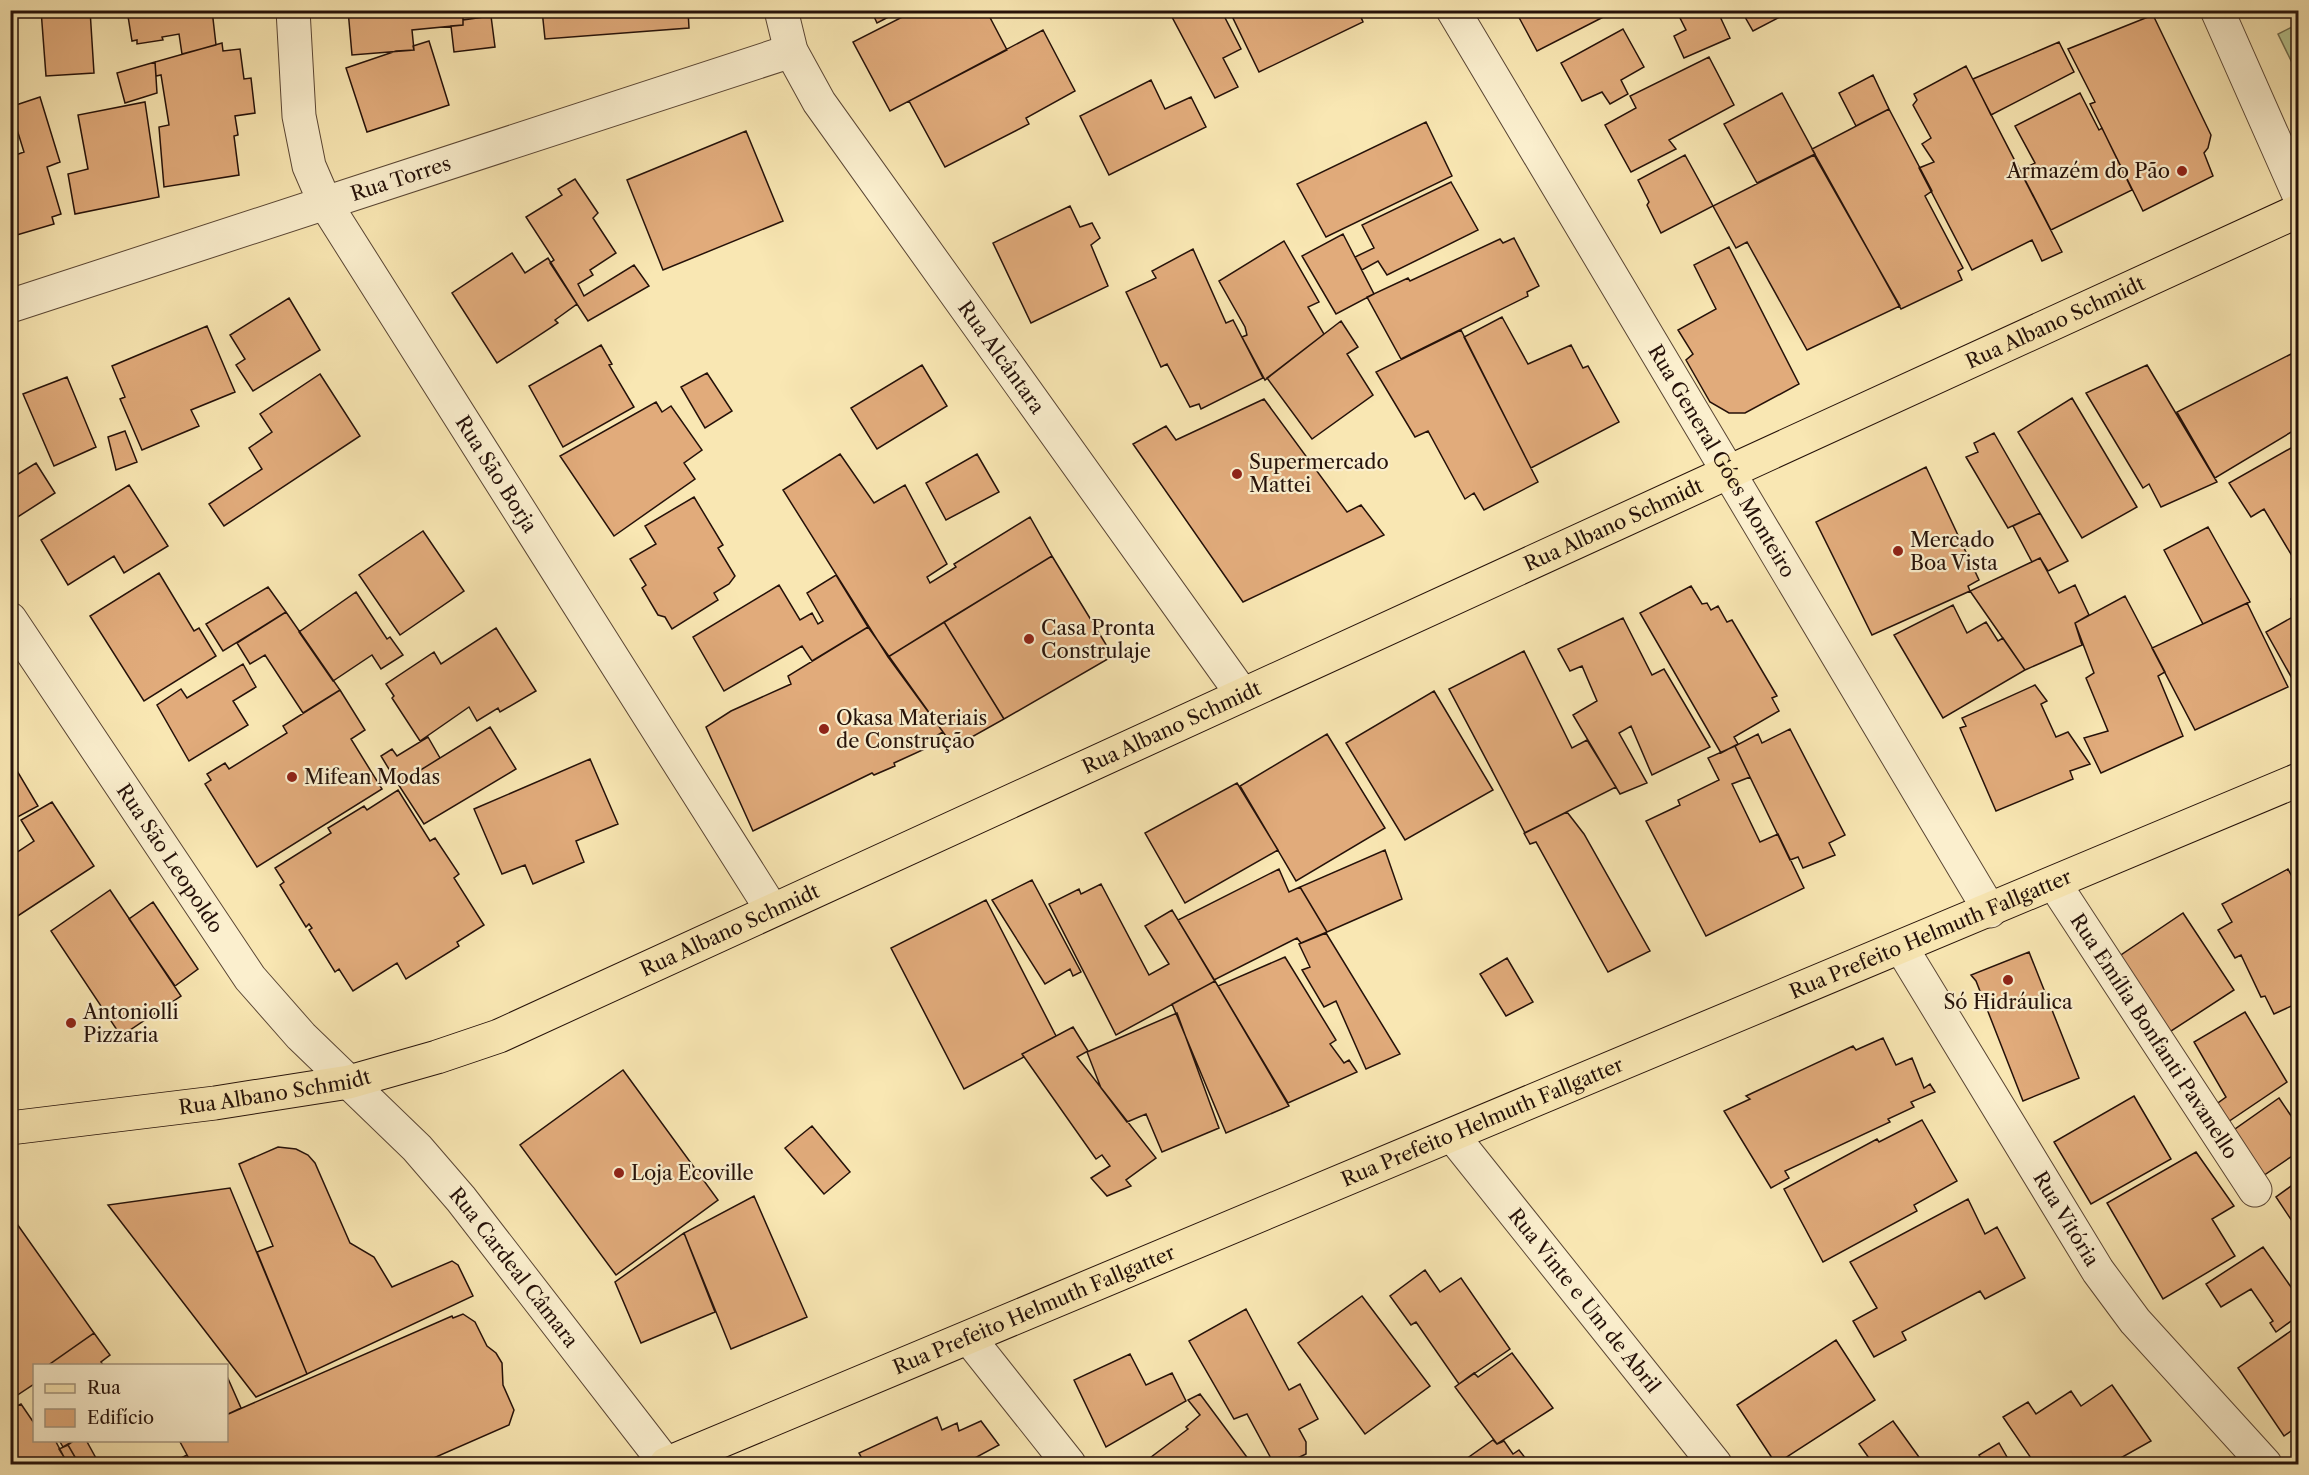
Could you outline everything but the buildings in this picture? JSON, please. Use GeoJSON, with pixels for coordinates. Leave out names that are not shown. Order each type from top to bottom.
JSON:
{"type":"FeatureCollection","features":[{"type":"Feature","properties":{"kind":"main road","name":"Rua Albano Schmidt"},"geometry":{"type":"LineString","coordinates":[[10,1128],[215,1102],[349,1082],[437,1057],[499,1035],[2298,211]]}},
{"type":"Feature","properties":{"kind":"main road","name":"Rua Prefeito Helmuth Fallgatter"},"geometry":{"type":"LineString","coordinates":[[666,1464],[2298,780]]}},
{"type":"Feature","properties":{"kind":"street","name":"Rua São Borja"},"geometry":{"type":"LineString","coordinates":[[293,10],[299,116],[309,166],[325,203],[772,910]]}},
{"type":"Feature","properties":{"kind":"street","name":"Rua Alcântara"},"geometry":{"type":"LineString","coordinates":[[781,10],[790,51],[819,102],[1242,694]]}},
{"type":"Feature","properties":{"kind":"street","name":"Rua General Góes Monteiro"},"geometry":{"type":"LineString","coordinates":[[1453,10],[1990,910]]}},
{"type":"Feature","properties":{"kind":"street"},"geometry":{"type":"LineString","coordinates":[[2217,10],[2298,193]]}},
{"type":"Feature","properties":{"kind":"street","name":"Rua Torres"},"geometry":{"type":"LineString","coordinates":[[10,306],[790,51]]}},
{"type":"Feature","properties":{"kind":"street","name":"Rua São Leopoldo"},"geometry":{"type":"LineString","coordinates":[[10,619],[250,978],[301,1036],[349,1082]]}},
{"type":"Feature","properties":{"kind":"street","name":"Rua Emília Bonfanti Pavanello"},"geometry":{"type":"LineString","coordinates":[[2054,883],[2255,1190]]}},
{"type":"Feature","properties":{"kind":"street","name":"Rua Vitória"},"geometry":{"type":"LineString","coordinates":[[1901,947],[2098,1271],[2135,1321],[2265,1464]]}},
{"type":"Feature","properties":{"kind":"street","name":"Rua Cardeal Câmara"},"geometry":{"type":"LineString","coordinates":[[349,1082],[417,1148],[461,1199],[666,1464]]}},
{"type":"Feature","properties":{"kind":"street","name":"Rua Vinte e Um de Abril"},"geometry":{"type":"LineString","coordinates":[[1452,1135],[1715,1464]]}},
{"type":"Feature","properties":{"kind":"street"},"geometry":{"type":"LineString","coordinates":[[969,1338],[1069,1464]]}},
{"type":"Feature","properties":{"kind":"green space"},"geometry":{"type":"Polygon","coordinates":[[[2298,24],[2298,75],[2278,34],[2298,24]]]}},
{"type":"Feature","properties":{"kind":"place","name":"Armazém do Pão"},"geometry":{"type":"Point","coordinates":[2182,171]}},
{"type":"Feature","properties":{"kind":"place","name":"Supermercado Mattei"},"geometry":{"type":"Point","coordinates":[1237,474]}},
{"type":"Feature","properties":{"kind":"place","name":"Mercado Boa Vista"},"geometry":{"type":"Point","coordinates":[1898,551]}},
{"type":"Feature","properties":{"kind":"place","name":"Casa Pronta Construlaje"},"geometry":{"type":"Point","coordinates":[1029,639]}},
{"type":"Feature","properties":{"kind":"place","name":"Okasa Materiais de Construção"},"geometry":{"type":"Point","coordinates":[824,729]}},
{"type":"Feature","properties":{"kind":"place","name":"Mifean Modas"},"geometry":{"type":"Point","coordinates":[292,777]}},
{"type":"Feature","properties":{"kind":"place","name":"Só Hidráulica"},"geometry":{"type":"Point","coordinates":[2008,980]}},
{"type":"Feature","properties":{"kind":"place","name":"Antoniolli Pizzaria"},"geometry":{"type":"Point","coordinates":[71,1023]}},
{"type":"Feature","properties":{"kind":"place","name":"Loja Ecoville"},"geometry":{"type":"Point","coordinates":[619,1173]}}]}
